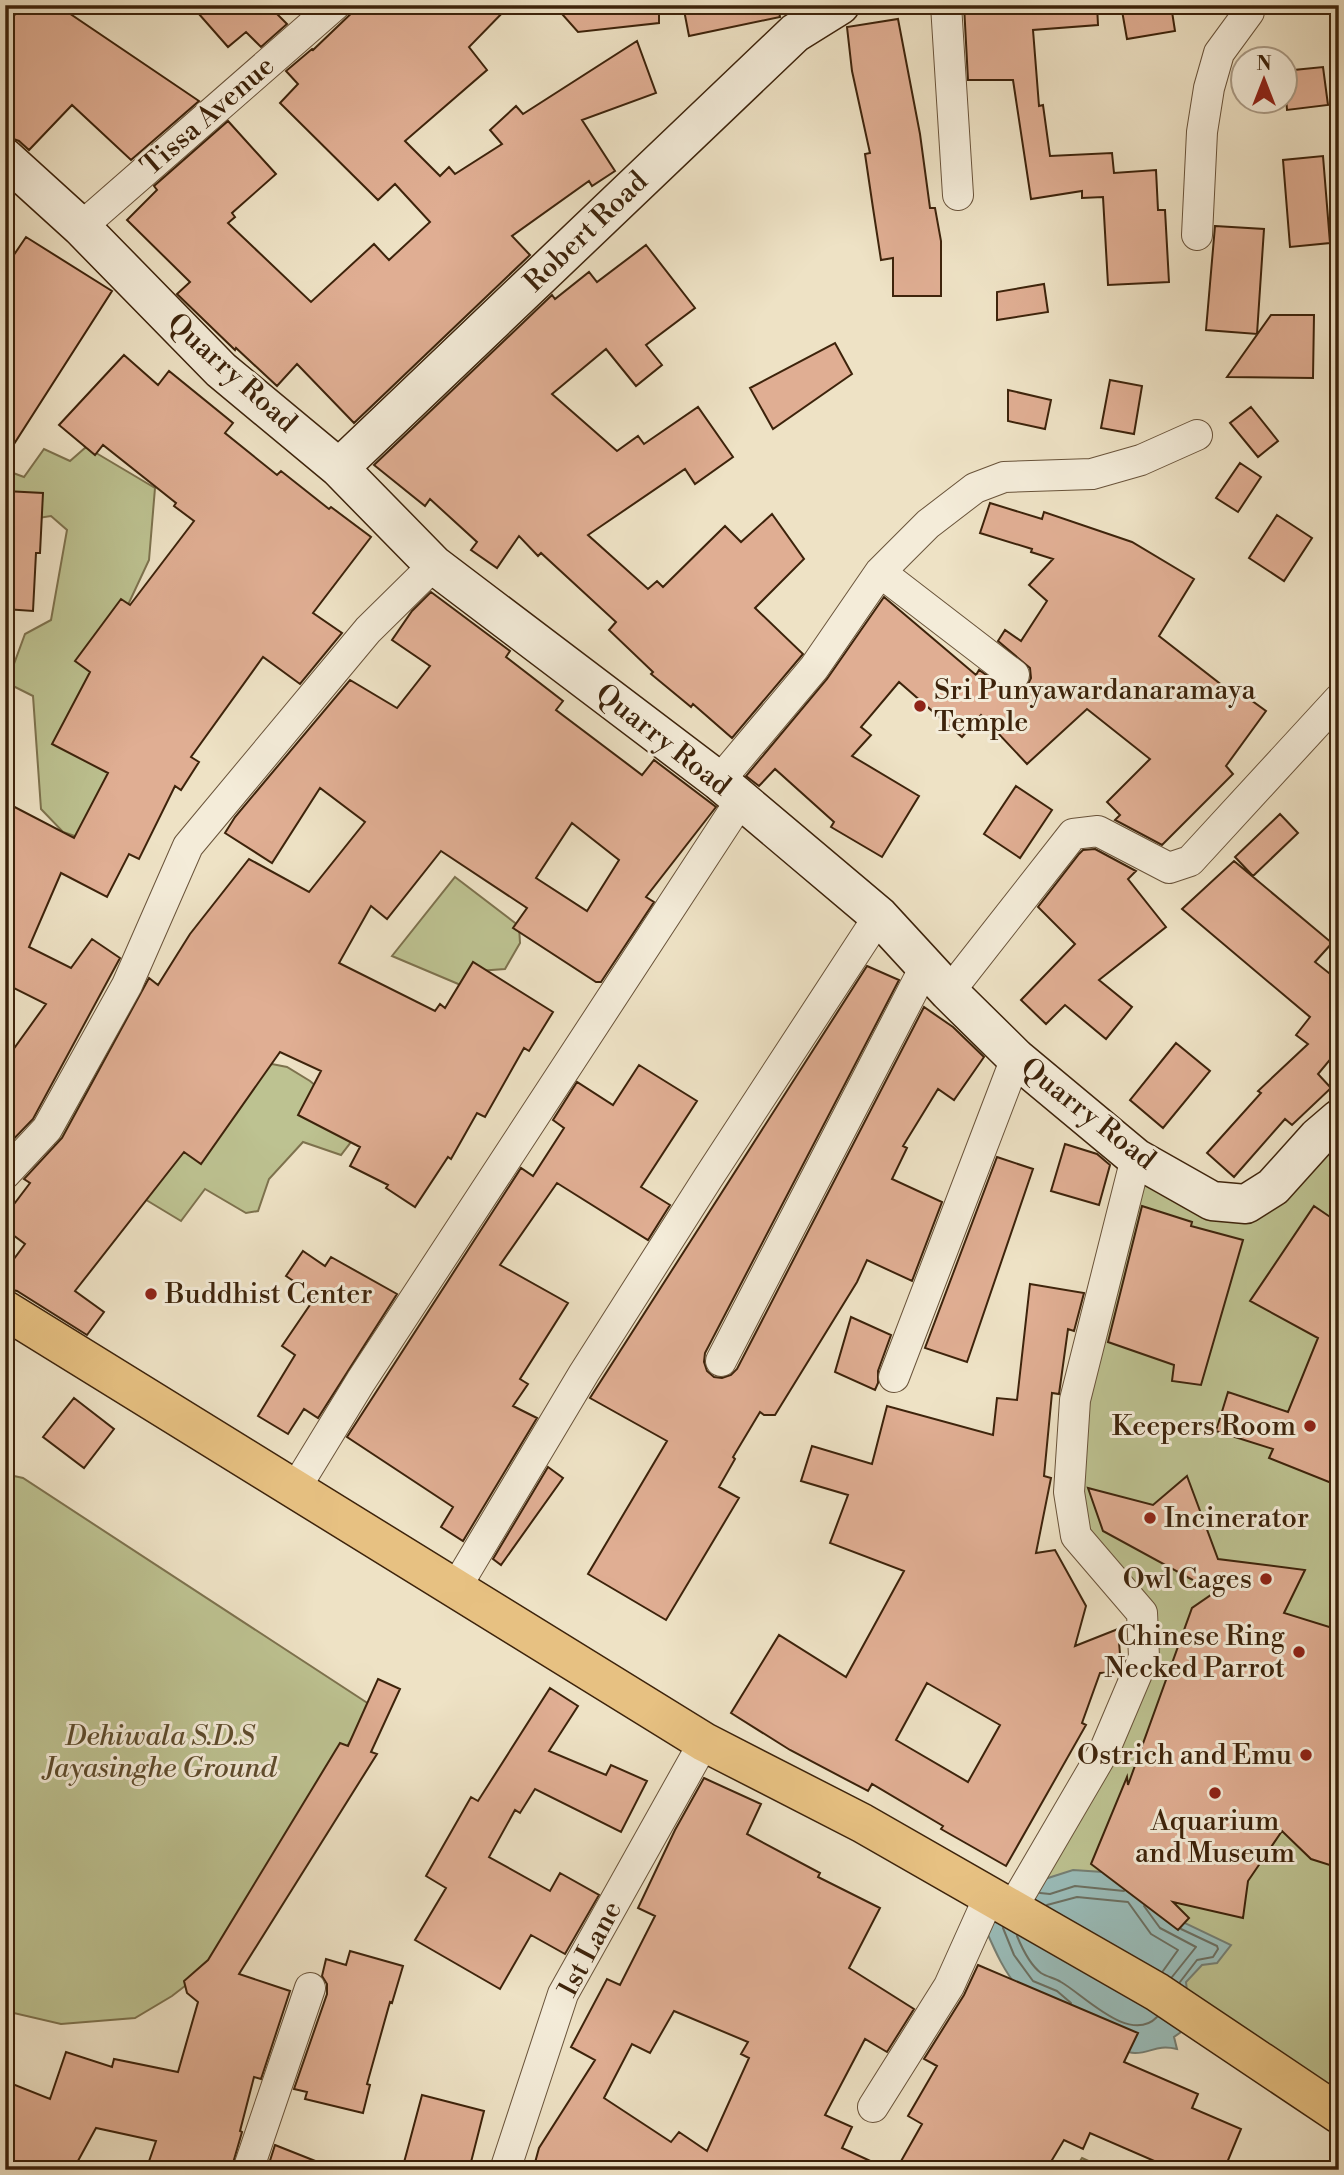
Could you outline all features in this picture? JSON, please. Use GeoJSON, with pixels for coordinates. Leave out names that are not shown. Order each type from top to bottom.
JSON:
{"type":"FeatureCollection","features":[{"type":"Feature","properties":{"kind":"main road"},"geometry":{"type":"LineString","coordinates":[[5,1310],[704,1742],[862,1823],[1157,1993],[1339,2114]]}},
{"type":"Feature","properties":{"kind":"street","name":"Tissa Avenue"},"geometry":{"type":"LineString","coordinates":[[81,227],[335,5]]}},
{"type":"Feature","properties":{"kind":"street","name":"Robert Road"},"geometry":{"type":"LineString","coordinates":[[339,468],[795,33],[840,5]]}},
{"type":"Feature","properties":{"kind":"street"},"geometry":{"type":"LineString","coordinates":[[946,5],[958,194]]}},
{"type":"Feature","properties":{"kind":"street"},"geometry":{"type":"LineString","coordinates":[[1197,235],[1202,132],[1209,88],[1219,53],[1249,12],[1250,5]]}},
{"type":"Feature","properties":{"kind":"street","name":"Quarry Road"},"geometry":{"type":"LineString","coordinates":[[5,158],[81,227],[221,370],[339,468],[434,565],[730,791],[879,916],[1016,1058],[1136,1158],[1212,1201],[1246,1204],[1273,1187],[1318,1137],[1339,1119]]}},
{"type":"Feature","properties":{"kind":"street"},"geometry":{"type":"LineString","coordinates":[[295,1489],[730,791],[880,572],[928,524],[975,488],[1004,477],[1093,474],[1141,460],[1197,435]]}},
{"type":"Feature","properties":{"kind":"street"},"geometry":{"type":"LineString","coordinates":[[5,1174],[42,1137],[54,1117],[127,985],[188,846],[368,630],[434,565]]}},
{"type":"Feature","properties":{"kind":"street"},"geometry":{"type":"LineString","coordinates":[[880,572],[1014,675]]}},
{"type":"Feature","properties":{"kind":"street"},"geometry":{"type":"LineString","coordinates":[[722,1361],[937,979],[1073,834],[1098,831],[1169,868],[1190,861],[1339,699]]}},
{"type":"Feature","properties":{"kind":"street"},"geometry":{"type":"LineString","coordinates":[[455,1588],[584,1373],[879,916]]}},
{"type":"Feature","properties":{"kind":"street"},"geometry":{"type":"LineString","coordinates":[[894,1377],[1016,1058]]}},
{"type":"Feature","properties":{"kind":"street"},"geometry":{"type":"LineString","coordinates":[[873,2108],[1000,1903],[1105,1749],[1144,1657],[1142,1613],[1076,1536],[1069,1492],[1075,1400],[1136,1158]]}},
{"type":"Feature","properties":{"kind":"street","name":"1st Lane"},"geometry":{"type":"LineString","coordinates":[[505,2170],[563,1994],[704,1742]]}},
{"type":"Feature","properties":{"kind":"street"},"geometry":{"type":"LineString","coordinates":[[248,2170],[310,1988]]}},
{"type":"Feature","properties":{"kind":"green space"},"geometry":{"type":"Polygon","coordinates":[[[86,447],[155,488],[149,560],[97,671],[148,713],[92,842],[63,832],[41,809],[33,696],[7,683],[25,634],[51,620],[67,530],[51,516],[5,523],[5,470],[24,477],[44,449],[70,461],[86,447]]]}},
{"type":"Feature","properties":{"kind":"green space"},"geometry":{"type":"Polygon","coordinates":[[[455,877],[519,926],[520,943],[505,969],[478,971],[463,986],[392,956],[455,877]]]}},
{"type":"Feature","properties":{"kind":"green space"},"geometry":{"type":"Polygon","coordinates":[[[87,1057],[159,1103],[272,1064],[287,1067],[310,1081],[341,1107],[354,1138],[341,1155],[303,1142],[269,1179],[258,1211],[246,1213],[205,1189],[181,1221],[42,1137],[87,1057]]]}},
{"type":"Feature","properties":{"kind":"green space"},"geometry":{"type":"Polygon","coordinates":[[[1339,1119],[1339,2114],[1011,1910],[1144,1657],[1119,1587],[1069,1492],[1136,1158],[1246,1204],[1339,1119]]]}},
{"type":"Feature","properties":{"kind":"green space","name":"Dehiwala S.D.S Jayasinghe Ground"},"geometry":{"type":"Polygon","coordinates":[[[5,1474],[23,1478],[372,1706],[212,1965],[172,1996],[135,2018],[61,2024],[5,2011],[5,1474]]]}},
{"type":"Feature","properties":{"kind":"green space"},"geometry":{"type":"Polygon","coordinates":[[[1082,2158],[1108,2170],[1074,2170],[1082,2158]]]}},
{"type":"Feature","properties":{"kind":"water"},"geometry":{"type":"Polygon","coordinates":[[[1073,1870],[1103,1872],[1170,1916],[1231,1945],[1217,1963],[1202,1965],[1186,1982],[1191,2025],[1174,2037],[1177,2049],[1159,2048],[1135,2053],[1112,2045],[1077,2028],[1030,1999],[1005,1970],[985,1928],[1045,1879],[1073,1870]]]}},
{"type":"Feature","properties":{"kind":"building"},"geometry":{"type":"Polygon","coordinates":[[[22,5],[57,5],[199,101],[131,160],[72,105],[29,150],[19,141],[5,136],[5,28],[22,5]]]}},
{"type":"Feature","properties":{"kind":"building"},"geometry":{"type":"Polygon","coordinates":[[[191,5],[275,5],[272,9],[287,24],[261,47],[246,32],[228,47],[191,5]]]}},
{"type":"Feature","properties":{"kind":"building"},"geometry":{"type":"Polygon","coordinates":[[[360,5],[510,5],[469,47],[487,70],[405,141],[440,176],[449,167],[455,174],[502,144],[490,130],[516,106],[523,114],[637,41],[656,93],[582,120],[615,171],[592,186],[589,181],[512,236],[530,255],[354,423],[297,364],[277,386],[236,348],[235,350],[177,294],[190,282],[127,220],[157,190],[154,186],[228,121],[276,174],[232,213],[235,217],[228,223],[311,302],[374,244],[389,260],[430,222],[395,184],[378,200],[280,103],[298,84],[286,71],[313,50],[360,5]]]}},
{"type":"Feature","properties":{"kind":"building"},"geometry":{"type":"Polygon","coordinates":[[[554,5],[659,5],[659,23],[578,32],[554,5]]]}},
{"type":"Feature","properties":{"kind":"building"},"geometry":{"type":"Polygon","coordinates":[[[683,5],[778,5],[780,17],[689,36],[683,5]]]}},
{"type":"Feature","properties":{"kind":"building"},"geometry":{"type":"Polygon","coordinates":[[[964,5],[1097,5],[1098,25],[1033,30],[1039,106],[1043,105],[1050,156],[1112,153],[1114,173],[1156,170],[1158,210],[1165,210],[1169,282],[1108,285],[1103,197],[1082,198],[1082,191],[1031,199],[1013,80],[968,80],[964,5]]]}},
{"type":"Feature","properties":{"kind":"building"},"geometry":{"type":"Polygon","coordinates":[[[1121,5],[1171,5],[1175,31],[1127,39],[1121,5]]]}},
{"type":"Feature","properties":{"kind":"building"},"geometry":{"type":"Polygon","coordinates":[[[898,19],[920,134],[930,208],[935,208],[941,241],[941,296],[893,296],[893,258],[881,260],[865,154],[870,153],[852,71],[847,27],[898,19]]]}},
{"type":"Feature","properties":{"kind":"building"},"geometry":{"type":"Polygon","coordinates":[[[1323,67],[1328,105],[1298,109],[1298,70],[1323,67]]]}},
{"type":"Feature","properties":{"kind":"building"},"geometry":{"type":"Polygon","coordinates":[[[1323,156],[1330,243],[1290,247],[1283,160],[1323,156]]]}},
{"type":"Feature","properties":{"kind":"building"},"geometry":{"type":"Polygon","coordinates":[[[1215,226],[1264,229],[1257,334],[1206,330],[1215,226]]]}},
{"type":"Feature","properties":{"kind":"building"},"geometry":{"type":"Polygon","coordinates":[[[26,237],[112,291],[5,458],[5,268],[26,237]]]}},
{"type":"Feature","properties":{"kind":"building"},"geometry":{"type":"Polygon","coordinates":[[[646,245],[695,308],[646,345],[662,365],[636,386],[606,349],[552,394],[617,451],[638,436],[644,444],[698,407],[733,457],[695,484],[685,469],[588,535],[648,589],[657,581],[663,587],[725,526],[741,542],[772,514],[804,559],[755,608],[803,654],[732,738],[693,704],[691,707],[651,674],[653,672],[609,630],[616,622],[541,553],[538,556],[519,536],[497,568],[471,550],[477,542],[430,499],[425,506],[374,465],[552,295],[555,299],[589,272],[597,282],[646,245]]]}},
{"type":"Feature","properties":{"kind":"building"},"geometry":{"type":"Polygon","coordinates":[[[1044,284],[1048,312],[997,320],[997,292],[1044,284]]]}},
{"type":"Feature","properties":{"kind":"building"},"geometry":{"type":"Polygon","coordinates":[[[1271,315],[1314,315],[1313,378],[1227,377],[1271,315]]]}},
{"type":"Feature","properties":{"kind":"building"},"geometry":{"type":"Polygon","coordinates":[[[835,343],[852,374],[773,429],[750,388],[835,343]]]}},
{"type":"Feature","properties":{"kind":"building"},"geometry":{"type":"Polygon","coordinates":[[[124,355],[158,385],[169,371],[233,423],[225,433],[277,475],[281,471],[329,509],[331,507],[371,537],[313,613],[342,633],[300,684],[263,657],[191,757],[199,762],[181,790],[175,786],[139,859],[129,854],[107,897],[61,873],[29,947],[71,968],[92,939],[120,958],[33,1119],[5,1148],[5,1061],[46,1004],[12,987],[5,1002],[5,802],[74,838],[108,773],[52,744],[90,672],[75,661],[121,599],[130,605],[194,521],[174,506],[176,503],[103,445],[95,455],[59,425],[124,355]]]}},
{"type":"Feature","properties":{"kind":"building"},"geometry":{"type":"Polygon","coordinates":[[[1110,380],[1142,386],[1134,434],[1101,428],[1110,380]]]}},
{"type":"Feature","properties":{"kind":"building"},"geometry":{"type":"Polygon","coordinates":[[[1008,390],[1051,400],[1045,429],[1008,421],[1008,390]]]}},
{"type":"Feature","properties":{"kind":"building"},"geometry":{"type":"Polygon","coordinates":[[[1251,407],[1278,441],[1258,457],[1230,423],[1251,407]]]}},
{"type":"Feature","properties":{"kind":"building"},"geometry":{"type":"Polygon","coordinates":[[[1240,463],[1261,477],[1238,512],[1216,498],[1240,463]]]}},
{"type":"Feature","properties":{"kind":"building"},"geometry":{"type":"Polygon","coordinates":[[[5,491],[43,493],[33,611],[5,609],[5,491]]]}},
{"type":"Feature","properties":{"kind":"building"},"geometry":{"type":"Polygon","coordinates":[[[990,503],[1042,519],[1044,512],[1132,542],[1194,579],[1159,636],[1227,689],[1230,685],[1266,711],[1226,766],[1233,774],[1162,845],[1115,820],[1120,815],[1107,802],[1150,759],[1087,709],[1027,764],[981,715],[962,737],[899,682],[861,727],[871,735],[852,756],[919,796],[882,857],[831,827],[834,822],[775,769],[759,786],[746,776],[827,679],[884,597],[976,675],[979,670],[1011,692],[1020,691],[1027,686],[1031,678],[1030,668],[998,641],[1005,630],[1021,641],[1047,601],[1029,585],[1053,559],[1031,552],[1032,549],[980,533],[990,503]]]}},
{"type":"Feature","properties":{"kind":"building"},"geometry":{"type":"Polygon","coordinates":[[[1277,515],[1312,538],[1284,581],[1249,558],[1277,515]]]}},
{"type":"Feature","properties":{"kind":"building"},"geometry":{"type":"Polygon","coordinates":[[[431,592],[510,651],[506,657],[563,701],[556,710],[642,775],[654,760],[716,807],[646,897],[654,902],[601,982],[596,982],[513,928],[527,908],[441,851],[387,919],[371,906],[339,963],[435,1011],[440,1004],[445,1008],[473,962],[553,1012],[529,1051],[524,1048],[485,1117],[477,1113],[451,1159],[448,1157],[415,1207],[386,1188],[388,1185],[350,1166],[360,1147],[298,1115],[321,1071],[280,1052],[201,1164],[184,1152],[75,1291],[104,1312],[87,1335],[17,1291],[5,1288],[5,1271],[25,1244],[5,1229],[5,1216],[30,1183],[24,1179],[62,1138],[149,978],[158,985],[190,934],[249,859],[309,892],[365,822],[320,788],[272,863],[225,833],[235,817],[350,680],[397,708],[430,666],[392,640],[412,611],[431,592]],[[572,823],[536,878],[587,911],[619,860],[572,823]]]}},
{"type":"Feature","properties":{"kind":"building"},"geometry":{"type":"Polygon","coordinates":[[[1016,786],[1052,810],[1020,858],[984,834],[1016,786]]]}},
{"type":"Feature","properties":{"kind":"building"},"geometry":{"type":"Polygon","coordinates":[[[1280,814],[1298,833],[1253,876],[1235,857],[1280,814]]]}},
{"type":"Feature","properties":{"kind":"building"},"geometry":{"type":"Polygon","coordinates":[[[1095,849],[1136,871],[1128,879],[1166,927],[1099,980],[1132,1007],[1106,1039],[1065,1005],[1046,1024],[1021,1000],[1075,944],[1038,907],[1079,854],[1083,850],[1095,849]]]}},
{"type":"Feature","properties":{"kind":"building"},"geometry":{"type":"Polygon","coordinates":[[[1234,861],[1332,943],[1315,962],[1339,981],[1339,1049],[1318,1074],[1331,1088],[1292,1125],[1285,1119],[1234,1177],[1207,1153],[1261,1093],[1258,1091],[1308,1044],[1296,1035],[1310,1017],[1182,909],[1234,861]]]}},
{"type":"Feature","properties":{"kind":"building"},"geometry":{"type":"Polygon","coordinates":[[[867,966],[899,980],[705,1353],[707,1371],[714,1377],[722,1378],[737,1369],[924,1007],[953,1027],[984,1057],[954,1100],[938,1089],[903,1146],[907,1148],[892,1179],[942,1202],[912,1281],[867,1260],[857,1282],[775,1415],[764,1415],[760,1412],[733,1457],[735,1459],[719,1487],[739,1498],[666,1620],[588,1574],[667,1441],[590,1398],[867,966]]]}},
{"type":"Feature","properties":{"kind":"building"},"geometry":{"type":"Polygon","coordinates":[[[1176,1043],[1210,1071],[1163,1128],[1130,1100],[1176,1043]]]}},
{"type":"Feature","properties":{"kind":"building"},"geometry":{"type":"Polygon","coordinates":[[[639,1065],[697,1101],[641,1187],[670,1205],[648,1240],[557,1183],[500,1265],[568,1303],[520,1379],[528,1384],[513,1406],[537,1418],[463,1541],[441,1527],[453,1507],[347,1437],[521,1168],[533,1176],[564,1128],[553,1120],[577,1082],[613,1105],[639,1065]]]}},
{"type":"Feature","properties":{"kind":"building"},"geometry":{"type":"Polygon","coordinates":[[[1065,1144],[1097,1154],[1110,1165],[1099,1205],[1051,1191],[1065,1144]]]}},
{"type":"Feature","properties":{"kind":"building"},"geometry":{"type":"Polygon","coordinates":[[[997,1157],[1033,1169],[967,1362],[925,1348],[997,1157]]]}},
{"type":"Feature","properties":{"kind":"building"},"geometry":{"type":"Polygon","coordinates":[[[1142,1206],[1192,1222],[1191,1226],[1243,1240],[1201,1385],[1172,1381],[1174,1365],[1108,1342],[1142,1206]]]}},
{"type":"Feature","properties":{"kind":"building"},"geometry":{"type":"Polygon","coordinates":[[[1314,1206],[1339,1223],[1339,1486],[1269,1458],[1273,1449],[1216,1431],[1228,1392],[1288,1412],[1318,1338],[1250,1301],[1314,1206]]]}},
{"type":"Feature","properties":{"kind":"building"},"geometry":{"type":"Polygon","coordinates":[[[303,1251],[325,1266],[331,1257],[397,1294],[318,1418],[304,1409],[288,1434],[258,1416],[295,1355],[282,1346],[316,1296],[286,1276],[303,1251]]]}},
{"type":"Feature","properties":{"kind":"building"},"geometry":{"type":"Polygon","coordinates":[[[1030,1284],[1084,1293],[1074,1331],[1068,1329],[1059,1394],[1052,1393],[1044,1476],[1051,1478],[1036,1553],[1055,1550],[1086,1606],[1075,1646],[1118,1629],[1121,1667],[1118,1672],[1100,1673],[1082,1723],[1086,1725],[1006,1866],[941,1829],[943,1826],[872,1784],[868,1791],[790,1750],[731,1713],[779,1635],[846,1677],[904,1571],[830,1543],[848,1495],[801,1481],[812,1446],[872,1464],[887,1406],[993,1435],[997,1398],[1017,1400],[1030,1284]],[[927,1683],[896,1740],[968,1782],[1000,1725],[927,1683]]]}},
{"type":"Feature","properties":{"kind":"building"},"geometry":{"type":"Polygon","coordinates":[[[851,1317],[891,1335],[878,1371],[875,1390],[835,1372],[851,1317]]]}},
{"type":"Feature","properties":{"kind":"building"},"geometry":{"type":"Polygon","coordinates":[[[74,1398],[114,1429],[84,1468],[43,1437],[74,1398]]]}},
{"type":"Feature","properties":{"kind":"building"},"geometry":{"type":"Polygon","coordinates":[[[548,1467],[563,1478],[501,1565],[493,1559],[548,1467]]]}},
{"type":"Feature","properties":{"kind":"building"},"geometry":{"type":"Polygon","coordinates":[[[1187,1476],[1218,1559],[1305,1570],[1284,1613],[1339,1630],[1339,1868],[1311,1859],[1282,1831],[1248,1881],[1243,1918],[1173,1902],[1189,1918],[1178,1930],[1091,1864],[1127,1777],[1128,1785],[1192,1608],[1215,1592],[1103,1531],[1088,1488],[1153,1505],[1187,1476]]]}},
{"type":"Feature","properties":{"kind":"building"},"geometry":{"type":"Polygon","coordinates":[[[378,1679],[400,1689],[371,1752],[377,1754],[239,1974],[290,1991],[261,2079],[254,2077],[231,2170],[146,2170],[156,2141],[96,2128],[73,2170],[5,2170],[5,2081],[50,2099],[66,2052],[112,2067],[114,2059],[178,2072],[198,2002],[187,1993],[184,1981],[208,1960],[340,1743],[348,1746],[378,1679]]]}},
{"type":"Feature","properties":{"kind":"building"},"geometry":{"type":"Polygon","coordinates":[[[550,1688],[578,1706],[549,1751],[606,1775],[611,1765],[647,1781],[621,1832],[535,1789],[520,1813],[515,1810],[489,1857],[550,1891],[560,1873],[599,1895],[565,1954],[531,1935],[500,1989],[415,1940],[446,1888],[426,1876],[471,1797],[478,1801],[550,1688]]]}},
{"type":"Feature","properties":{"kind":"building"},"geometry":{"type":"Polygon","coordinates":[[[704,1778],[761,1804],[747,1834],[820,1873],[818,1877],[880,1908],[849,1968],[914,2009],[887,2052],[865,2039],[825,2115],[852,2127],[842,2148],[890,2170],[533,2170],[539,2148],[595,2060],[571,2047],[607,1979],[620,1985],[655,1916],[638,1908],[675,1830],[704,1778]],[[674,2011],[650,2053],[632,2044],[604,2098],[671,2142],[679,2132],[707,2151],[749,2058],[741,2054],[748,2042],[674,2011]]]}},
{"type":"Feature","properties":{"kind":"building"},"geometry":{"type":"Polygon","coordinates":[[[350,1951],[403,1966],[367,2084],[370,2085],[363,2113],[305,2099],[307,2092],[294,2089],[327,1994],[327,1984],[322,1976],[326,1959],[346,1965],[350,1951]]]}},
{"type":"Feature","properties":{"kind":"building"},"geometry":{"type":"Polygon","coordinates":[[[978,1965],[1138,2033],[1124,2062],[1198,2094],[1192,2108],[1241,2129],[1224,2170],[1175,2170],[1090,2133],[1083,2149],[1064,2140],[1046,2170],[896,2170],[922,2124],[908,2116],[937,2066],[924,2059],[964,1995],[978,1965]]]}},
{"type":"Feature","properties":{"kind":"building"},"geometry":{"type":"Polygon","coordinates":[[[422,2095],[484,2111],[469,2170],[402,2170],[422,2095]]]}},
{"type":"Feature","properties":{"kind":"building"},"geometry":{"type":"Polygon","coordinates":[[[275,2145],[333,2168],[333,2170],[267,2170],[275,2145]]]}},
{"type":"Feature","properties":{"kind":"place","name":"Sri Punyawardanaramaya Temple"},"geometry":{"type":"Point","coordinates":[920,706]}},
{"type":"Feature","properties":{"kind":"place","name":"Buddhist Center"},"geometry":{"type":"Point","coordinates":[151,1294]}},
{"type":"Feature","properties":{"kind":"place","name":"Keepers Room"},"geometry":{"type":"Point","coordinates":[1310,1426]}},
{"type":"Feature","properties":{"kind":"place","name":"Incinerator"},"geometry":{"type":"Point","coordinates":[1150,1518]}},
{"type":"Feature","properties":{"kind":"place","name":"Owl Cages"},"geometry":{"type":"Point","coordinates":[1266,1579]}},
{"type":"Feature","properties":{"kind":"place","name":"Chinese Ring Necked Parrot"},"geometry":{"type":"Point","coordinates":[1299,1652]}},
{"type":"Feature","properties":{"kind":"place","name":"Ostrich and Emu"},"geometry":{"type":"Point","coordinates":[1306,1755]}},
{"type":"Feature","properties":{"kind":"place","name":"Aquarium and Museum"},"geometry":{"type":"Point","coordinates":[1215,1793]}}]}
